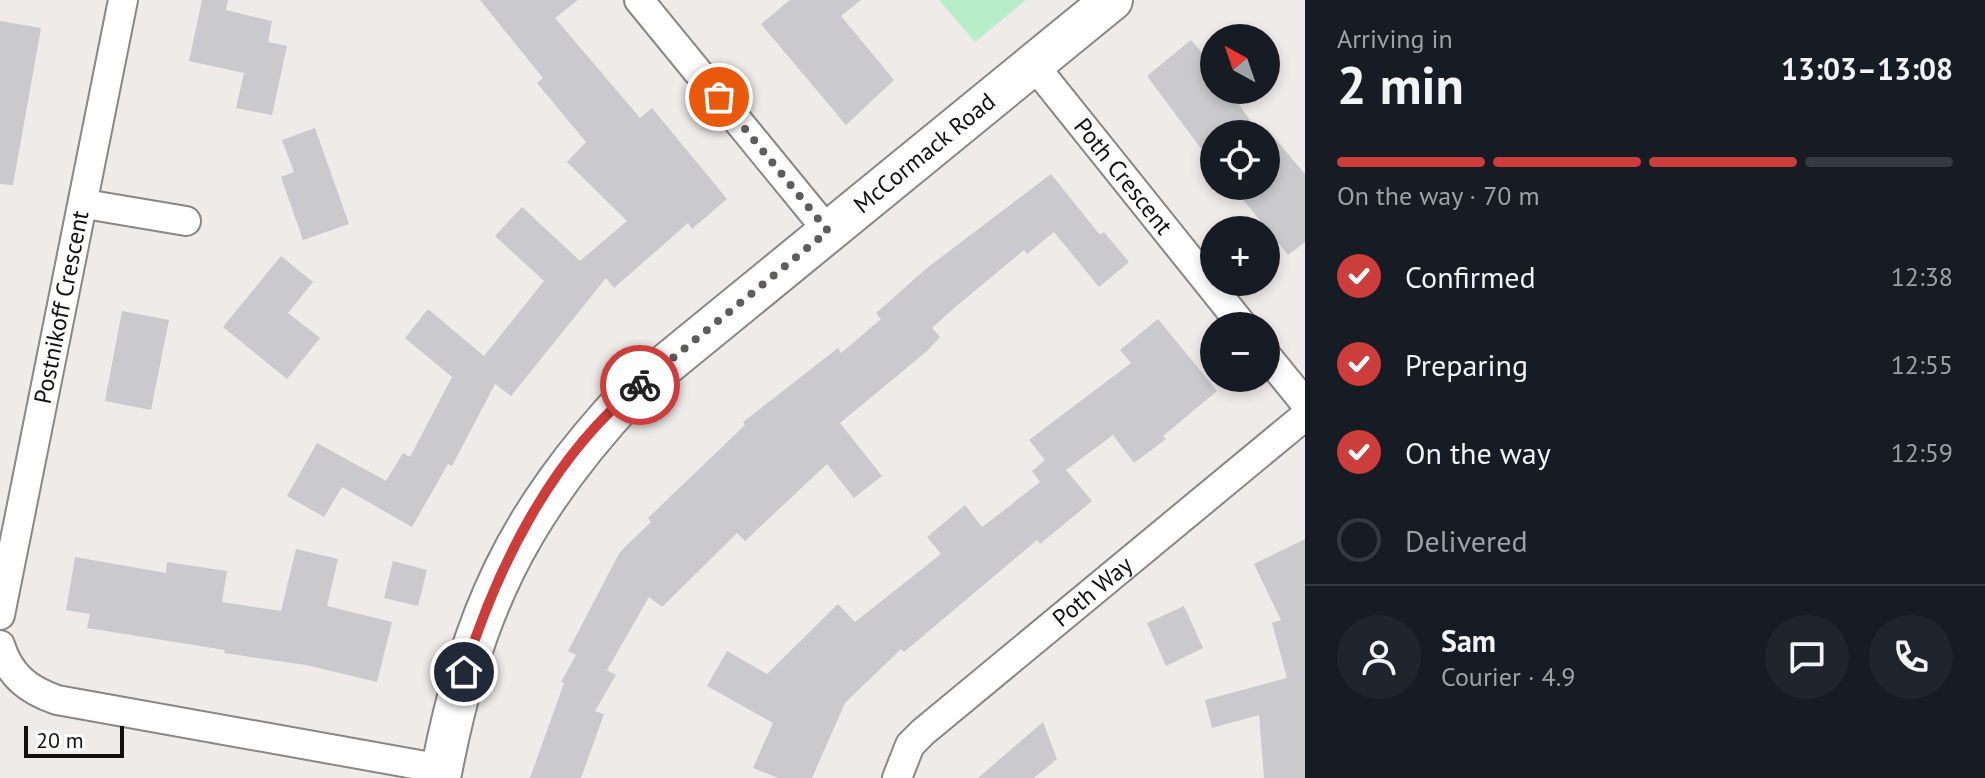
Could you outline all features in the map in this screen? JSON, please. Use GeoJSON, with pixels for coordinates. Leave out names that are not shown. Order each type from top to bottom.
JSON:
{"type":"FeatureCollection","features":[{"type":"Feature","properties":{"kind":"street","name":"Postnikoff Crescent"},"geometry":{"type":"LineString","coordinates":[[0,615],[85,204],[123,0]]}},
{"type":"Feature","properties":{"kind":"street"},"geometry":{"type":"LineString","coordinates":[[639,0],[828,231]]}},
{"type":"Feature","properties":{"kind":"street","name":"McCormack Road"},"geometry":{"type":"LineString","coordinates":[[441,773],[478,626],[497,581],[548,490],[587,440],[631,393],[1112,0]]}},
{"type":"Feature","properties":{"kind":"street","name":"Poth Crescent"},"geometry":{"type":"LineString","coordinates":[[1033,64],[1232,312]]}},
{"type":"Feature","properties":{"kind":"street"},"geometry":{"type":"LineString","coordinates":[[85,204],[186,221]]}},
{"type":"Feature","properties":{"kind":"street"},"geometry":{"type":"LineString","coordinates":[[1280,372],[1305,403]]}},
{"type":"Feature","properties":{"kind":"street","name":"Poth Way"},"geometry":{"type":"LineString","coordinates":[[897,778],[910,745],[923,732],[1305,416]]}},
{"type":"Feature","properties":{"kind":"street"},"geometry":{"type":"LineString","coordinates":[[0,645],[5,661],[19,680],[37,693],[57,700],[441,773]]}},
{"type":"Feature","properties":{"kind":"green space"},"geometry":{"type":"Polygon","coordinates":[[[939,0],[1026,0],[975,42],[939,0]]]}},
{"type":"Feature","properties":{"kind":"building"},"geometry":{"type":"Polygon","coordinates":[[[202,0],[228,0],[226,10],[272,21],[268,42],[287,46],[272,115],[236,108],[244,73],[189,61],[202,0]]]}},
{"type":"Feature","properties":{"kind":"building"},"geometry":{"type":"Polygon","coordinates":[[[480,0],[578,0],[555,18],[640,118],[652,108],[727,199],[692,229],[688,223],[614,288],[606,278],[511,396],[495,384],[452,466],[448,464],[412,527],[342,487],[324,517],[287,496],[317,443],[386,481],[403,453],[410,457],[452,377],[405,338],[428,309],[484,356],[544,281],[495,236],[522,207],[580,261],[627,221],[567,162],[586,142],[537,83],[543,78],[480,0]]]}},
{"type":"Feature","properties":{"kind":"building"},"geometry":{"type":"Polygon","coordinates":[[[790,0],[861,0],[841,16],[894,80],[846,125],[761,24],[790,0]]]}},
{"type":"Feature","properties":{"kind":"building"},"geometry":{"type":"Polygon","coordinates":[[[0,21],[41,28],[13,185],[0,184],[0,21]]]}},
{"type":"Feature","properties":{"kind":"building"},"geometry":{"type":"Polygon","coordinates":[[[1191,40],[1200,51],[1200,104],[1239,104],[1250,120],[1200,120],[1200,147],[1147,76],[1191,40]]]}},
{"type":"Feature","properties":{"kind":"building"},"geometry":{"type":"Polygon","coordinates":[[[315,128],[349,224],[303,240],[281,177],[294,172],[282,140],[315,128]]]}},
{"type":"Feature","properties":{"kind":"building"},"geometry":{"type":"Polygon","coordinates":[[[1280,145],[1305,174],[1305,242],[1288,255],[1280,245],[1280,216],[1256,216],[1243,200],[1280,200],[1280,145]]]}},
{"type":"Feature","properties":{"kind":"building"},"geometry":{"type":"Polygon","coordinates":[[[1051,174],[1100,235],[1104,232],[1129,262],[1099,287],[1054,232],[1027,254],[1024,250],[953,309],[932,328],[940,337],[926,352],[840,423],[882,476],[854,498],[827,464],[745,541],[737,533],[662,607],[649,597],[607,670],[616,675],[595,711],[604,714],[581,778],[530,778],[564,683],[561,682],[576,655],[568,651],[620,552],[651,522],[648,518],[745,425],[743,422],[838,348],[841,353],[881,319],[876,313],[927,268],[1051,174]]]}},
{"type":"Feature","properties":{"kind":"building"},"geometry":{"type":"Polygon","coordinates":[[[281,256],[313,282],[288,313],[320,338],[287,379],[223,327],[281,256]]]}},
{"type":"Feature","properties":{"kind":"building"},"geometry":{"type":"Polygon","coordinates":[[[122,311],[169,320],[151,410],[105,401],[122,311]]]}},
{"type":"Feature","properties":{"kind":"building"},"geometry":{"type":"Polygon","coordinates":[[[1158,319],[1200,370],[1200,392],[1216,392],[1163,436],[1166,439],[1134,463],[1113,435],[1066,470],[1092,501],[1040,544],[1037,540],[904,652],[901,649],[845,703],[812,778],[778,778],[753,768],[773,723],[707,686],[727,651],[767,674],[838,604],[855,622],[941,554],[927,537],[965,505],[982,527],[998,515],[1040,482],[1032,471],[1045,460],[1029,440],[1131,363],[1120,350],[1158,319]]]}},
{"type":"Feature","properties":{"kind":"building"},"geometry":{"type":"Polygon","coordinates":[[[1305,539],[1305,778],[1264,778],[1259,715],[1212,728],[1205,700],[1287,678],[1272,623],[1281,620],[1254,564],[1305,539]]]}},
{"type":"Feature","properties":{"kind":"building"},"geometry":{"type":"Polygon","coordinates":[[[296,549],[338,559],[327,606],[392,622],[377,682],[306,665],[87,628],[90,614],[66,610],[75,557],[166,573],[167,562],[227,571],[222,602],[281,611],[296,549]]]}},
{"type":"Feature","properties":{"kind":"building"},"geometry":{"type":"Polygon","coordinates":[[[393,561],[427,570],[418,606],[384,598],[393,561]]]}},
{"type":"Feature","properties":{"kind":"building"},"geometry":{"type":"Polygon","coordinates":[[[1184,606],[1203,648],[1166,666],[1147,623],[1184,606]]]}},
{"type":"Feature","properties":{"kind":"building"},"geometry":{"type":"Polygon","coordinates":[[[1043,722],[1057,759],[1034,778],[978,778],[1043,722]]]}},
{"type":"Feature","properties":{"kind":"way so far"},"geometry":{"type":"LineString","coordinates":[[640,385],[828,231],[719,97]]}},
{"type":"Feature","properties":{"kind":"route"},"geometry":{"type":"LineString","coordinates":[[464,672],[478,626],[497,581],[548,490],[587,440],[640,385]]}}]}
